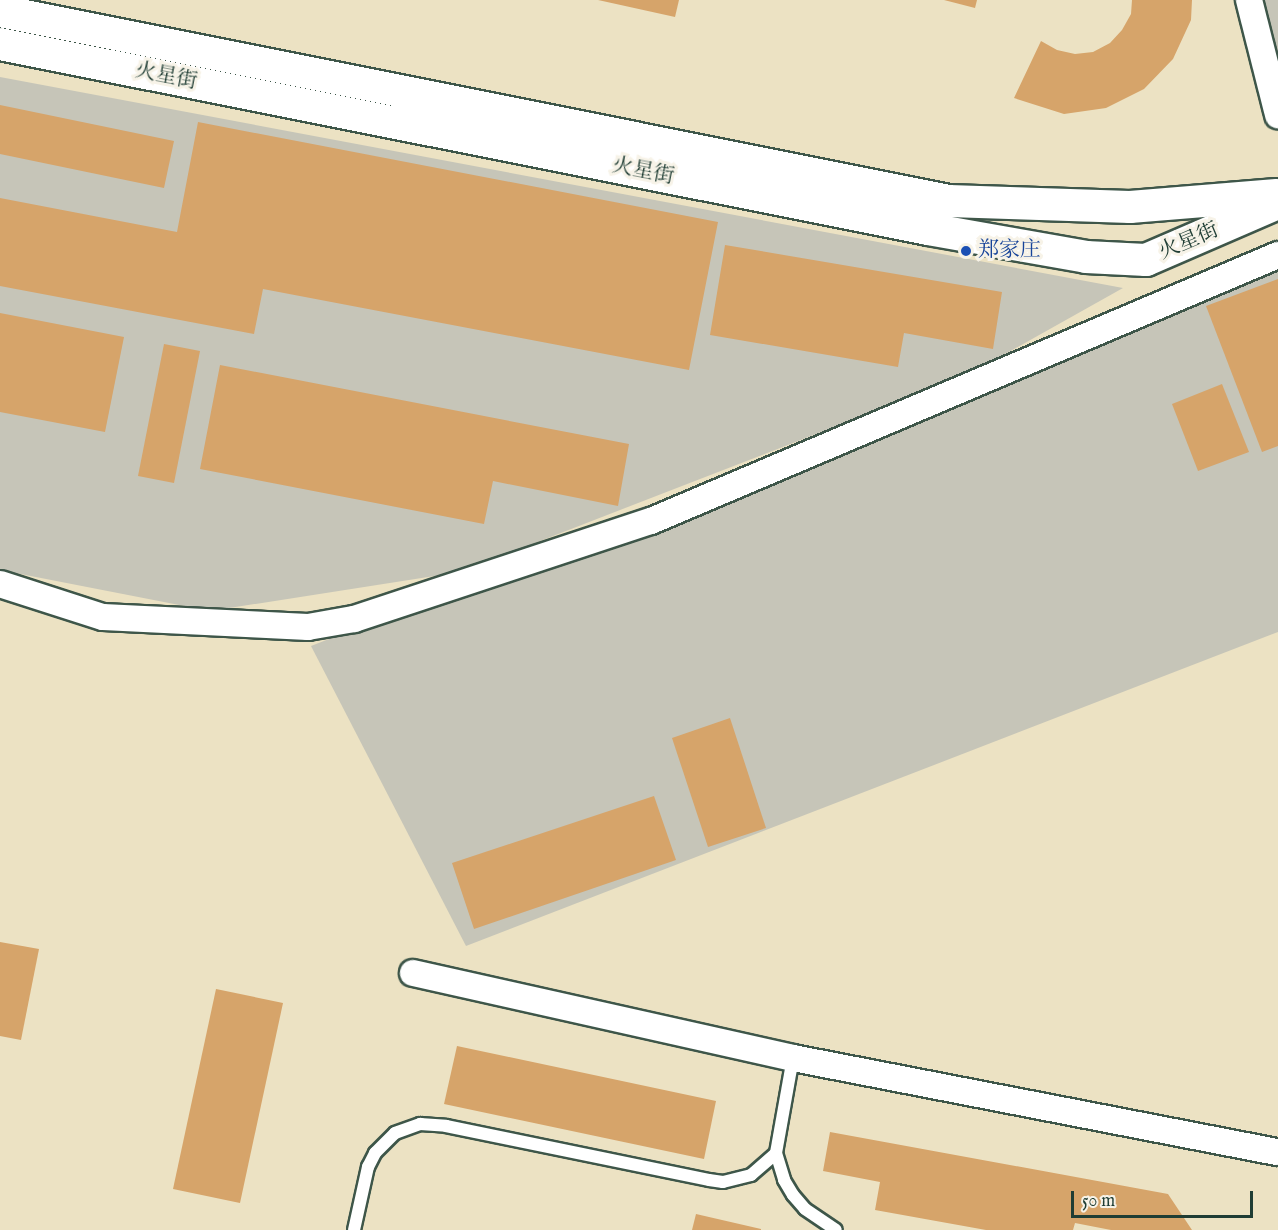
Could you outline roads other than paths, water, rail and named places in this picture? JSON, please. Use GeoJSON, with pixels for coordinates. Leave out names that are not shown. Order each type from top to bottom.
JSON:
{"type":"FeatureCollection","features":[{"type":"Feature","properties":{"kind":"street"},"geometry":{"type":"LineString","coordinates":[[1249,0],[1276,99]]}},
{"type":"Feature","properties":{"kind":"street","name":"火星街"},"geometry":{"type":"LineString","coordinates":[[0,11],[949,201],[1130,207],[1278,195]]}},
{"type":"Feature","properties":{"kind":"street","name":"火星街"},"geometry":{"type":"LineString","coordinates":[[0,44],[927,229],[1086,256],[1146,260],[1278,202]]}},
{"type":"Feature","properties":{"kind":"street"},"geometry":{"type":"LineString","coordinates":[[0,584],[103,617],[308,627],[354,619],[651,521],[1278,255]]}},
{"type":"Feature","properties":{"kind":"street"},"geometry":{"type":"LineString","coordinates":[[413,973],[794,1058],[1278,1152]]}},
{"type":"Feature","properties":{"kind":"lane"},"geometry":{"type":"LineString","coordinates":[[794,1058],[776,1153],[784,1180],[793,1195],[805,1209],[836,1230]]}},
{"type":"Feature","properties":{"kind":"lane"},"geometry":{"type":"LineString","coordinates":[[354,1230],[368,1167],[375,1154],[395,1133],[420,1124],[446,1126],[723,1182],[751,1175],[776,1153]]}},
{"type":"Feature","properties":{"kind":"place","name":"郑家庄"},"geometry":{"type":"Point","coordinates":[966,251]}}]}
